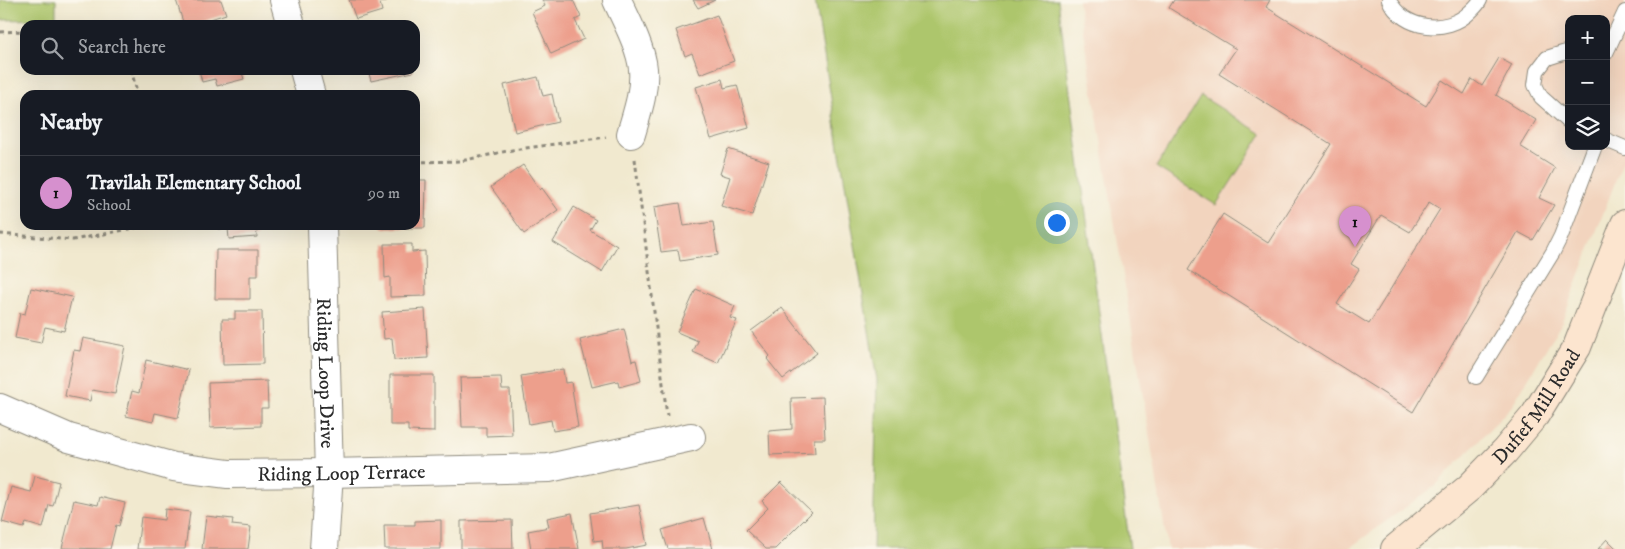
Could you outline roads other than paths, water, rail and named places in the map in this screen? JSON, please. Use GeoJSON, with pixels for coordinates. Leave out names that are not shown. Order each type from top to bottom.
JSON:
{"type":"FeatureCollection","features":[{"type":"Feature","properties":{"kind":"main road","name":"Dufief Mill Road"},"geometry":{"type":"LineString","coordinates":[[1395,549],[1470,487],[1505,451],[1535,415],[1577,347],[1625,224]]}},
{"type":"Feature","properties":{"kind":"street"},"geometry":{"type":"LineString","coordinates":[[284,0],[290,20]]}},
{"type":"Feature","properties":{"kind":"street"},"geometry":{"type":"LineString","coordinates":[[618,0],[637,48],[643,69],[641,96],[631,134]]}},
{"type":"Feature","properties":{"kind":"street"},"geometry":{"type":"LineString","coordinates":[[305,75],[310,90]]}},
{"type":"Feature","properties":{"kind":"street","name":"Riding Loop Drive"},"geometry":{"type":"LineString","coordinates":[[322,230],[329,473],[324,549]]}},
{"type":"Feature","properties":{"kind":"street","name":"Riding Loop Terrace"},"geometry":{"type":"LineString","coordinates":[[0,408],[69,438],[174,467],[228,474],[550,468],[681,439]]}},
{"type":"Feature","properties":{"kind":"lane"},"geometry":{"type":"LineString","coordinates":[[1389,0],[1404,18],[1424,26],[1441,26],[1464,18],[1480,0]]}},
{"type":"Feature","properties":{"kind":"lane"},"geometry":{"type":"LineString","coordinates":[[1610,44],[1625,12]]}},
{"type":"Feature","properties":{"kind":"lane"},"geometry":{"type":"LineString","coordinates":[[1565,52],[1547,58],[1537,72],[1535,85],[1541,98],[1565,119]]}},
{"type":"Feature","properties":{"kind":"lane"},"geometry":{"type":"LineString","coordinates":[[1610,142],[1625,148]]}},
{"type":"Feature","properties":{"kind":"lane"},"geometry":{"type":"LineString","coordinates":[[1476,377],[1553,252],[1561,236],[1593,150]]}},
{"type":"Feature","properties":{"kind":"place","name":"Travilah Elementary School"},"geometry":{"type":"Point","coordinates":[1355,247]}}]}
